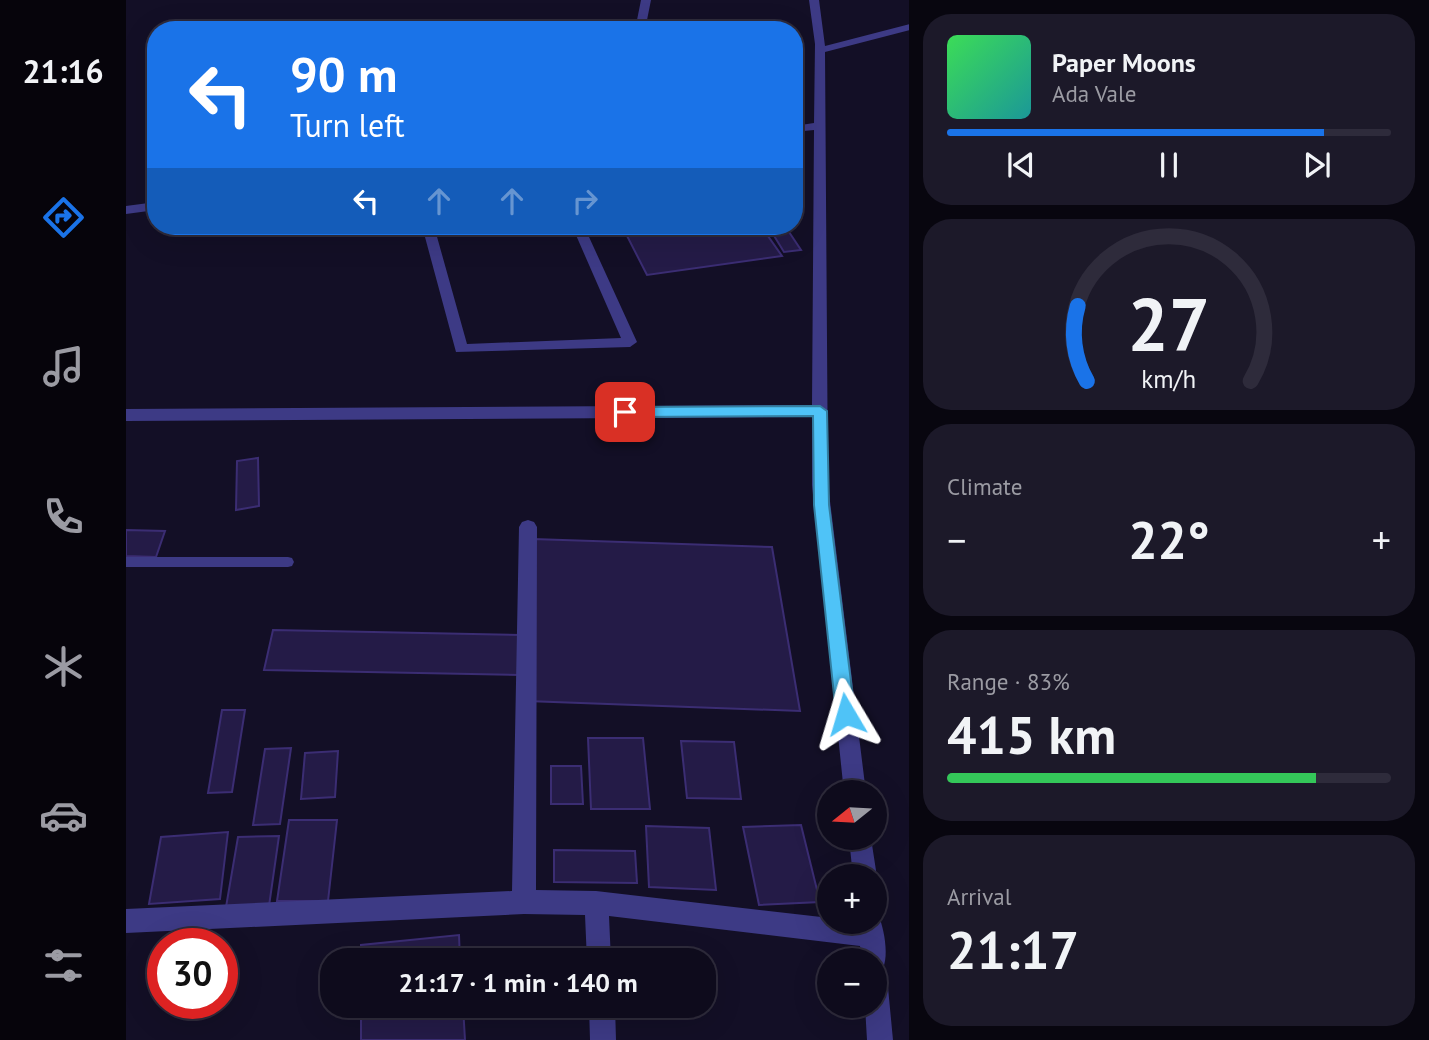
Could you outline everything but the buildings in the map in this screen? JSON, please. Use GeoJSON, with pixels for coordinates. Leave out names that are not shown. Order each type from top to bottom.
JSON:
{"type":"FeatureCollection","features":[{"type":"Feature","properties":{"kind":"street"},"geometry":{"type":"LineString","coordinates":[[642,21],[646,0]]}},
{"type":"Feature","properties":{"kind":"street"},"geometry":{"type":"LineString","coordinates":[[814,0],[820,50],[821,505],[853,780]]}},
{"type":"Feature","properties":{"kind":"street"},"geometry":{"type":"LineString","coordinates":[[820,50],[909,27]]}},
{"type":"Feature","properties":{"kind":"street"},"geometry":{"type":"LineString","coordinates":[[803,128],[820,126]]}},
{"type":"Feature","properties":{"kind":"street"},"geometry":{"type":"LineString","coordinates":[[126,210],[147,207]]}},
{"type":"Feature","properties":{"kind":"street"},"geometry":{"type":"LineString","coordinates":[[430,235],[461,349],[630,342],[582,235]]}},
{"type":"Feature","properties":{"kind":"street"},"geometry":{"type":"LineString","coordinates":[[126,415],[820,411]]}},
{"type":"Feature","properties":{"kind":"street"},"geometry":{"type":"LineString","coordinates":[[524,902],[528,527]]}},
{"type":"Feature","properties":{"kind":"street"},"geometry":{"type":"LineString","coordinates":[[126,921],[524,902],[596,903],[817,924]]}},
{"type":"Feature","properties":{"kind":"street"},"geometry":{"type":"LineString","coordinates":[[596,903],[598,948]]}},
{"type":"Feature","properties":{"kind":"street"},"geometry":{"type":"LineString","coordinates":[[602,1018],[603,1040]]}},
{"type":"Feature","properties":{"kind":"street"},"geometry":{"type":"LineString","coordinates":[[878,1018],[880,1040]]}},
{"type":"Feature","properties":{"kind":"lane"},"geometry":{"type":"LineString","coordinates":[[126,562],[289,562]]}},
{"type":"Feature","properties":{"kind":"route"},"geometry":{"type":"LineString","coordinates":[[625,412],[820,411],[821,505],[846,714]]}}]}
